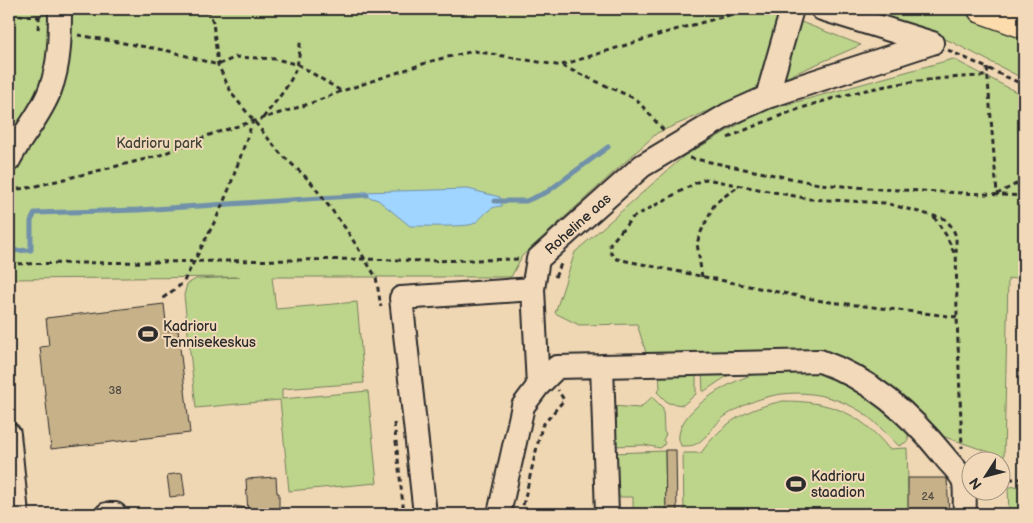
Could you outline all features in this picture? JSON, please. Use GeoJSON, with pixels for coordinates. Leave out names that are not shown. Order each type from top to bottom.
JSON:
{"type":"FeatureCollection","features":[{"type":"Feature","properties":{"kind":"main road"},"geometry":{"type":"LineString","coordinates":[[982,9],[1024,24]]}},
{"type":"Feature","properties":{"kind":"street"},"geometry":{"type":"LineString","coordinates":[[9,160],[50,90],[58,64],[60,9]]}},
{"type":"Feature","properties":{"kind":"street"},"geometry":{"type":"LineString","coordinates":[[767,97],[792,9]]}},
{"type":"Feature","properties":{"kind":"street"},"geometry":{"type":"LineString","coordinates":[[822,9],[932,43]]}},
{"type":"Feature","properties":{"kind":"street","name":"Roheline aas"},"geometry":{"type":"LineString","coordinates":[[538,386],[533,289],[538,259],[642,166],[685,155],[729,114],[767,97],[932,43]]}},
{"type":"Feature","properties":{"kind":"street"},"geometry":{"type":"LineString","coordinates":[[425,514],[401,298],[533,289]]}},
{"type":"Feature","properties":{"kind":"street"},"geometry":{"type":"LineString","coordinates":[[499,514],[523,406],[538,386],[557,367],[820,361],[840,368],[874,388],[896,405],[931,440],[960,476]]}},
{"type":"Feature","properties":{"kind":"street"},"geometry":{"type":"LineString","coordinates":[[602,366],[607,514]]}},
{"type":"Feature","properties":{"kind":"street"},"geometry":{"type":"LineString","coordinates":[[9,434],[18,514]]}},
{"type":"Feature","properties":{"kind":"street"},"geometry":{"type":"LineString","coordinates":[[964,500],[965,514]]}},
{"type":"Feature","properties":{"kind":"street"},"geometry":{"type":"LineString","coordinates":[[107,514],[115,514]]}},
{"type":"Feature","properties":{"kind":"path"},"geometry":{"type":"LineString","coordinates":[[38,30],[38,17],[41,9]]}},
{"type":"Feature","properties":{"kind":"path"},"geometry":{"type":"LineString","coordinates":[[208,9],[213,22],[218,64],[232,94],[280,153],[310,181],[346,229],[376,277],[382,309]]}},
{"type":"Feature","properties":{"kind":"path"},"geometry":{"type":"LineString","coordinates":[[562,66],[671,31],[751,9]]}},
{"type":"Feature","properties":{"kind":"path"},"geometry":{"type":"LineString","coordinates":[[9,16],[38,17]]}},
{"type":"Feature","properties":{"kind":"path"},"geometry":{"type":"LineString","coordinates":[[60,33],[94,36],[169,51],[218,64],[236,57],[276,59],[298,65],[342,91]]}},
{"type":"Feature","properties":{"kind":"path"},"geometry":{"type":"LineString","coordinates":[[263,118],[288,85],[298,65],[300,38]]}},
{"type":"Feature","properties":{"kind":"path"},"geometry":{"type":"LineString","coordinates":[[932,43],[1024,85]]}},
{"type":"Feature","properties":{"kind":"path"},"geometry":{"type":"LineString","coordinates":[[9,190],[28,188],[158,156],[212,134],[309,104],[435,60],[474,52],[562,66],[636,99],[685,155],[819,184],[1024,196]]}},
{"type":"Feature","properties":{"kind":"path"},"geometry":{"type":"LineString","coordinates":[[987,68],[997,194]]}},
{"type":"Feature","properties":{"kind":"path"},"geometry":{"type":"LineString","coordinates":[[724,140],[826,100],[874,88],[918,80],[988,76]]}},
{"type":"Feature","properties":{"kind":"path"},"geometry":{"type":"LineString","coordinates":[[163,298],[183,283],[217,217],[230,189],[254,121]]}},
{"type":"Feature","properties":{"kind":"path"},"geometry":{"type":"LineString","coordinates":[[685,155],[699,154]]}},
{"type":"Feature","properties":{"kind":"path"},"geometry":{"type":"LineString","coordinates":[[957,317],[822,301],[616,260],[611,252],[610,244],[632,218],[706,179],[810,199],[885,203],[945,219],[952,227],[956,236],[962,450]]}},
{"type":"Feature","properties":{"kind":"path"},"geometry":{"type":"LineString","coordinates":[[997,194],[1024,180]]}},
{"type":"Feature","properties":{"kind":"path"},"geometry":{"type":"LineString","coordinates":[[702,277],[697,243],[701,232],[715,203],[739,186]]}},
{"type":"Feature","properties":{"kind":"path"},"geometry":{"type":"LineString","coordinates":[[934,216],[946,235],[956,258]]}},
{"type":"Feature","properties":{"kind":"path"},"geometry":{"type":"LineString","coordinates":[[9,264],[365,259],[425,261],[538,259]]}},
{"type":"Feature","properties":{"kind":"path"},"geometry":{"type":"LineString","coordinates":[[554,280],[562,262]]}},
{"type":"Feature","properties":{"kind":"path"},"geometry":{"type":"LineString","coordinates":[[521,514],[542,426],[564,400],[558,391],[557,367]]}},
{"type":"Feature","properties":{"kind":"path"},"geometry":{"type":"LineString","coordinates":[[393,416],[404,514]]}},
{"type":"Feature","properties":{"kind":"path"},"geometry":{"type":"LineString","coordinates":[[1010,479],[1024,479]]}},
{"type":"Feature","properties":{"kind":"green space","name":"Kadrioru park"},"geometry":{"type":"Polygon","coordinates":[[[9,9],[767,9],[861,45],[657,133],[522,256],[511,277],[272,277],[276,309],[357,302],[364,383],[282,389],[282,399],[368,391],[377,483],[289,491],[280,400],[196,408],[184,295],[187,284],[196,279],[240,277],[9,279],[9,9]]]}},
{"type":"Feature","properties":{"kind":"green space"},"geometry":{"type":"Polygon","coordinates":[[[850,9],[955,9],[1024,33],[1024,79],[952,42],[909,26],[850,9]]]}},
{"type":"Feature","properties":{"kind":"green space"},"geometry":{"type":"Polygon","coordinates":[[[953,59],[1024,96],[1024,277],[1008,279],[1004,450],[983,450],[942,436],[823,351],[647,356],[637,324],[579,325],[555,313],[575,252],[684,156],[760,112],[953,59]]]}},
{"type":"Feature","properties":{"kind":"green space"},"geometry":{"type":"Polygon","coordinates":[[[793,368],[835,374],[899,420],[908,434],[908,441],[899,446],[867,416],[855,408],[838,401],[805,393],[788,393],[756,401],[740,408],[724,417],[700,441],[693,445],[681,446],[679,436],[682,425],[688,415],[719,390],[751,375],[777,369],[793,368]]]}},
{"type":"Feature","properties":{"kind":"green space"},"geometry":{"type":"Polygon","coordinates":[[[738,369],[703,392],[702,370],[738,369]]]}},
{"type":"Feature","properties":{"kind":"green space"},"geometry":{"type":"Polygon","coordinates":[[[659,370],[696,370],[696,394],[683,405],[668,403],[657,392],[660,389],[659,370]]]}},
{"type":"Feature","properties":{"kind":"green space"},"geometry":{"type":"Polygon","coordinates":[[[652,397],[663,408],[664,432],[666,434],[663,446],[660,448],[645,445],[612,446],[611,406],[640,408],[652,397]]]}},
{"type":"Feature","properties":{"kind":"green space","name":"Kadrioru staadion"},"geometry":{"type":"Polygon","coordinates":[[[783,401],[829,406],[842,411],[867,426],[889,449],[907,448],[909,514],[684,514],[683,453],[701,453],[718,433],[736,418],[758,408],[783,401]]]}},
{"type":"Feature","properties":{"kind":"green space"},"geometry":{"type":"Polygon","coordinates":[[[665,451],[666,514],[633,514],[633,497],[613,497],[613,453],[665,451]]]}},
{"type":"Feature","properties":{"kind":"green space"},"geometry":{"type":"Polygon","coordinates":[[[1024,486],[1024,514],[1009,514],[1010,487],[1024,486]]]}},
{"type":"Feature","properties":{"kind":"water"},"geometry":{"type":"Polygon","coordinates":[[[468,189],[500,197],[502,206],[493,208],[477,222],[469,225],[410,226],[378,200],[360,194],[361,192],[468,189]]]}},
{"type":"Feature","properties":{"kind":"building"},"geometry":{"type":"Polygon","coordinates":[[[164,304],[167,331],[178,330],[190,433],[51,449],[40,347],[49,346],[46,318],[164,304]]]}},
{"type":"Feature","properties":{"kind":"building"},"geometry":{"type":"Polygon","coordinates":[[[665,450],[676,450],[677,514],[666,514],[665,450]]]}},
{"type":"Feature","properties":{"kind":"building"},"geometry":{"type":"Polygon","coordinates":[[[182,473],[185,495],[170,497],[167,475],[182,473]]]}},
{"type":"Feature","properties":{"kind":"building"},"geometry":{"type":"Polygon","coordinates":[[[276,477],[277,493],[279,493],[279,514],[248,514],[246,479],[276,477]]]}},
{"type":"Feature","properties":{"kind":"building"},"geometry":{"type":"Polygon","coordinates":[[[908,478],[947,478],[949,514],[908,514],[908,478]]]}},
{"type":"Feature","properties":{"kind":"building"},"geometry":{"type":"Polygon","coordinates":[[[234,506],[246,508],[245,514],[233,514],[234,506]]]}},
{"type":"Feature","properties":{"kind":"building"},"geometry":{"type":"Polygon","coordinates":[[[171,510],[172,513],[179,511],[180,514],[157,514],[171,510]]]}},
{"type":"Feature","properties":{"kind":"waterway"},"geometry":{"type":"LineString","coordinates":[[495,201],[526,201],[547,192],[608,147]]}},
{"type":"Feature","properties":{"kind":"waterway"},"geometry":{"type":"LineString","coordinates":[[12,251],[31,250],[31,221],[35,213],[138,210],[367,195]]}},
{"type":"Feature","properties":{"kind":"place","name":"Kadrioru Tennisekeskus"},"geometry":{"type":"Point","coordinates":[148,334]}},
{"type":"Feature","properties":{"kind":"place","name":"Kadrioru staadion"},"geometry":{"type":"Point","coordinates":[796,484]}}]}
